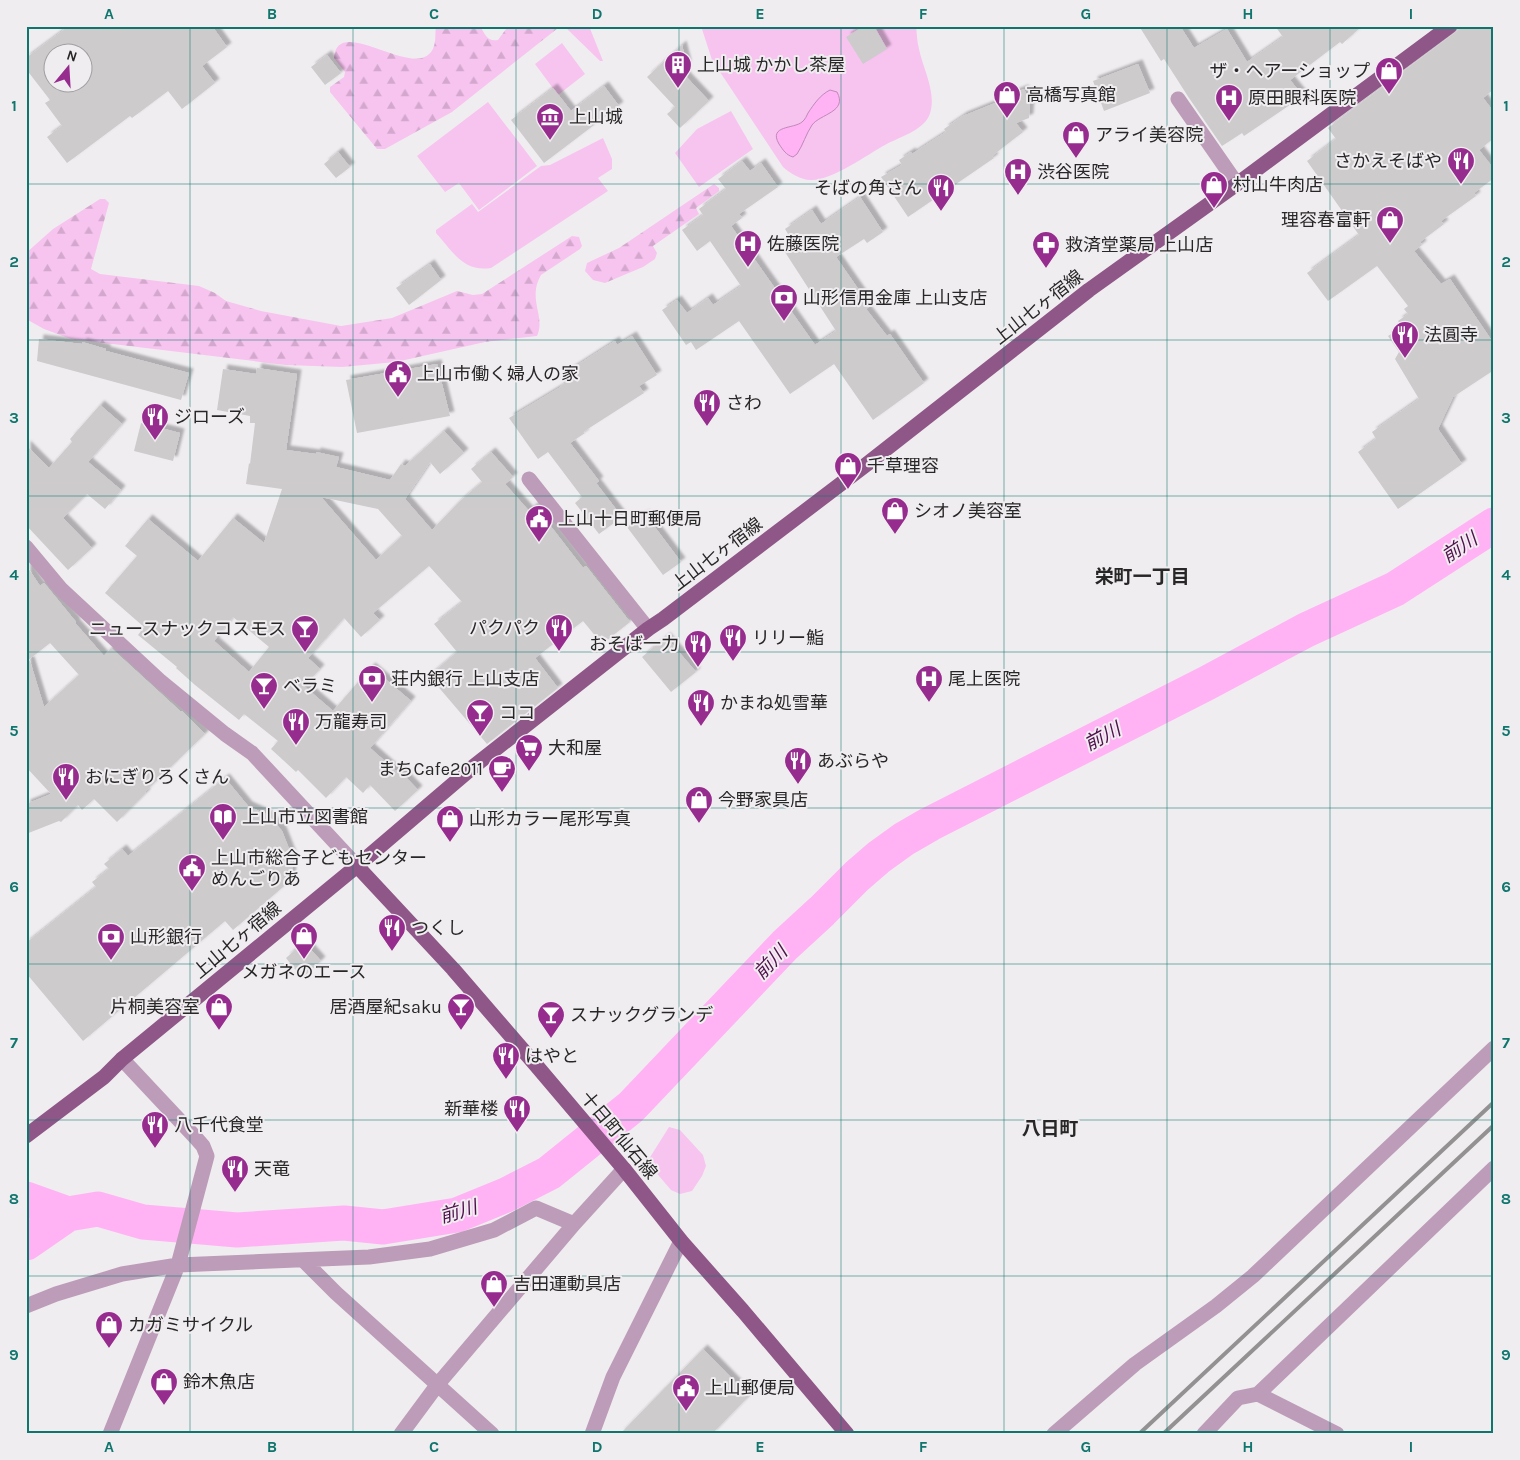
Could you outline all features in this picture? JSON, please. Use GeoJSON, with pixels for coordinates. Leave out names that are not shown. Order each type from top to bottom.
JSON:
{"type":"FeatureCollection","features":[{"type":"Feature","properties":{"kind":"main road","name":"上山七ヶ宿線"},"geometry":{"type":"LineString","coordinates":[[26,1136],[104,1077],[122,1059],[357,866],[473,766],[648,629],[868,464],[1089,290],[1237,184],[1450,26]]}},
{"type":"Feature","properties":{"kind":"main road","name":"十日町仙石線"},"geometry":{"type":"LineString","coordinates":[[357,866],[452,969],[566,1100],[681,1241],[847,1434]]}},
{"type":"Feature","properties":{"kind":"street"},"geometry":{"type":"LineString","coordinates":[[1178,99],[1237,184]]}},
{"type":"Feature","properties":{"kind":"street"},"geometry":{"type":"LineString","coordinates":[[529,479],[648,629]]}},
{"type":"Feature","properties":{"kind":"street"},"geometry":{"type":"LineString","coordinates":[[26,547],[61,589],[159,680],[252,754],[357,866]]}},
{"type":"Feature","properties":{"kind":"street"},"geometry":{"type":"LineString","coordinates":[[1054,1434],[1135,1364],[1216,1306],[1253,1276],[1494,1048]]}},
{"type":"Feature","properties":{"kind":"street"},"geometry":{"type":"LineString","coordinates":[[110,1434],[178,1265],[207,1156],[203,1146],[122,1059]]}},
{"type":"Feature","properties":{"kind":"street"},"geometry":{"type":"LineString","coordinates":[[1204,1434],[1238,1398],[1258,1394],[1494,1168]]}},
{"type":"Feature","properties":{"kind":"street"},"geometry":{"type":"LineString","coordinates":[[401,1434],[438,1384],[574,1224],[624,1169]]}},
{"type":"Feature","properties":{"kind":"street"},"geometry":{"type":"LineString","coordinates":[[26,1306],[56,1294],[122,1274],[178,1265],[369,1257],[430,1249],[494,1230],[536,1208],[574,1224]]}},
{"type":"Feature","properties":{"kind":"street"},"geometry":{"type":"LineString","coordinates":[[592,1434],[613,1377],[681,1241]]}},
{"type":"Feature","properties":{"kind":"street"},"geometry":{"type":"LineString","coordinates":[[303,1260],[336,1293],[492,1434]]}},
{"type":"Feature","properties":{"kind":"street"},"geometry":{"type":"LineString","coordinates":[[1258,1394],[1338,1434]]}},
{"type":"Feature","properties":{"kind":"green space"},"geometry":{"type":"Polygon","coordinates":[[[436,26],[480,26],[487,37],[491,40],[498,40],[506,26],[563,26],[452,112],[385,149],[377,149],[330,92],[330,87],[344,77],[345,72],[334,58],[339,46],[349,42],[364,44],[413,59],[426,56],[434,46],[436,26]]]}},
{"type":"Feature","properties":{"kind":"green space"},"geometry":{"type":"Polygon","coordinates":[[[564,26],[589,26],[603,61],[600,61],[564,26]]]}},
{"type":"Feature","properties":{"kind":"green space"},"geometry":{"type":"Polygon","coordinates":[[[701,26],[916,26],[918,46],[931,91],[932,99],[929,116],[916,130],[885,145],[849,167],[828,177],[807,180],[792,174],[783,167],[712,60],[701,26]]]}},
{"type":"Feature","properties":{"kind":"green space"},"geometry":{"type":"Polygon","coordinates":[[[562,43],[585,74],[558,95],[535,64],[562,43]]]}},
{"type":"Feature","properties":{"kind":"green space"},"geometry":{"type":"Polygon","coordinates":[[[488,102],[537,166],[479,210],[459,183],[445,192],[417,156],[488,102]]]}},
{"type":"Feature","properties":{"kind":"green space"},"geometry":{"type":"Polygon","coordinates":[[[731,111],[753,149],[699,187],[675,153],[697,129],[731,111]]]}},
{"type":"Feature","properties":{"kind":"green space"},"geometry":{"type":"Polygon","coordinates":[[[603,138],[612,159],[612,169],[598,178],[608,191],[491,268],[473,267],[466,264],[453,253],[436,233],[436,230],[472,204],[478,212],[541,166],[550,165],[603,138]]]}},
{"type":"Feature","properties":{"kind":"green space"},"geometry":{"type":"Polygon","coordinates":[[[714,184],[719,188],[719,191],[696,208],[699,214],[653,246],[657,253],[655,259],[643,267],[605,283],[593,280],[585,271],[587,263],[619,248],[714,184]]]}},
{"type":"Feature","properties":{"kind":"green space"},"geometry":{"type":"Polygon","coordinates":[[[100,199],[105,199],[109,203],[91,269],[100,274],[199,286],[215,293],[226,301],[261,311],[341,326],[392,318],[457,291],[473,295],[482,294],[572,236],[579,237],[582,246],[541,275],[536,292],[539,322],[537,336],[485,342],[396,362],[342,367],[286,365],[71,339],[44,329],[26,319],[26,253],[53,229],[100,199]]]}},
{"type":"Feature","properties":{"kind":"green space"},"geometry":{"type":"Polygon","coordinates":[[[669,1127],[680,1130],[703,1155],[706,1166],[692,1191],[680,1194],[671,1190],[647,1162],[669,1127]]]}},
{"type":"Feature","properties":{"kind":"shaded area"},"geometry":{"type":"Polygon","coordinates":[[[830,90],[837,92],[839,104],[832,112],[812,125],[797,154],[793,157],[788,155],[779,144],[777,134],[783,128],[803,121],[823,94],[830,90]]]}},
{"type":"Feature","properties":{"kind":"building"},"geometry":{"type":"Polygon","coordinates":[[[69,26],[212,26],[227,47],[202,66],[215,83],[182,109],[168,91],[132,118],[130,116],[67,163],[47,137],[62,126],[45,103],[50,100],[44,92],[92,92],[92,42],[48,42],[69,26]]]}},
{"type":"Feature","properties":{"kind":"building"},"geometry":{"type":"Polygon","coordinates":[[[864,26],[874,26],[887,49],[863,64],[846,37],[864,26]]]}},
{"type":"Feature","properties":{"kind":"building"},"geometry":{"type":"Polygon","coordinates":[[[1139,26],[1180,26],[1194,48],[1227,29],[1247,62],[1283,37],[1275,26],[1362,26],[1342,44],[1340,42],[1290,80],[1303,96],[1244,136],[1242,133],[1222,146],[1164,59],[1161,61],[1139,26]]]}},
{"type":"Feature","properties":{"kind":"building"},"geometry":{"type":"Polygon","coordinates":[[[1464,26],[1494,26],[1494,89],[1483,98],[1494,112],[1494,138],[1479,150],[1494,169],[1494,178],[1474,193],[1476,196],[1441,221],[1444,224],[1420,242],[1422,245],[1414,251],[1441,284],[1450,279],[1494,344],[1494,370],[1453,397],[1438,429],[1462,464],[1398,509],[1358,452],[1376,439],[1372,432],[1419,399],[1395,359],[1399,352],[1388,336],[1402,327],[1398,321],[1408,314],[1404,309],[1408,306],[1377,266],[1328,301],[1307,273],[1359,235],[1307,161],[1336,139],[1328,128],[1464,26]]]}},
{"type":"Feature","properties":{"kind":"building","name":"上山城 かかし茶屋"},"geometry":{"type":"Polygon","coordinates":[[[682,45],[687,65],[677,67],[709,101],[680,128],[667,114],[675,107],[647,77],[682,45]]]}},
{"type":"Feature","properties":{"kind":"building"},"geometry":{"type":"Polygon","coordinates":[[[42,46],[42,90],[26,69],[26,58],[42,46]]]}},
{"type":"Feature","properties":{"kind":"building"},"geometry":{"type":"Polygon","coordinates":[[[327,55],[341,73],[325,85],[311,67],[327,55]]]}},
{"type":"Feature","properties":{"kind":"building"},"geometry":{"type":"Polygon","coordinates":[[[1138,64],[1150,93],[1104,111],[1093,81],[1138,64]]]}},
{"type":"Feature","properties":{"kind":"building","name":"上山城"},"geometry":{"type":"Polygon","coordinates":[[[604,86],[619,106],[544,163],[511,120],[553,88],[571,111],[604,86]]]}},
{"type":"Feature","properties":{"kind":"building"},"geometry":{"type":"Polygon","coordinates":[[[1024,89],[1030,103],[1029,118],[1016,123],[1023,132],[992,156],[994,158],[908,217],[881,177],[902,165],[899,160],[946,132],[944,129],[963,116],[1010,97],[1009,95],[1024,89]]]}},
{"type":"Feature","properties":{"kind":"building"},"geometry":{"type":"Polygon","coordinates":[[[338,152],[350,167],[336,178],[324,164],[338,152]]]}},
{"type":"Feature","properties":{"kind":"building"},"geometry":{"type":"Polygon","coordinates":[[[742,161],[750,171],[761,163],[778,187],[739,214],[742,218],[731,226],[815,345],[836,331],[783,249],[793,242],[785,229],[812,210],[821,224],[860,197],[883,232],[867,243],[864,239],[836,257],[870,306],[866,309],[887,336],[890,334],[924,383],[873,420],[834,364],[790,394],[739,321],[696,350],[691,342],[686,345],[662,310],[677,300],[687,313],[708,298],[713,305],[741,286],[710,241],[697,251],[682,230],[703,215],[699,209],[726,189],[718,179],[742,161]]]}},
{"type":"Feature","properties":{"kind":"building"},"geometry":{"type":"Polygon","coordinates":[[[430,264],[441,280],[409,305],[396,288],[430,264]]]}},
{"type":"Feature","properties":{"kind":"building"},"geometry":{"type":"Polygon","coordinates":[[[632,336],[657,375],[639,386],[644,393],[583,432],[585,433],[570,443],[599,481],[596,483],[622,517],[599,534],[575,503],[582,497],[548,452],[538,459],[509,418],[559,388],[564,383],[559,377],[615,341],[617,345],[632,336]]]}},
{"type":"Feature","properties":{"kind":"building"},"geometry":{"type":"Polygon","coordinates":[[[39,339],[82,344],[82,342],[106,349],[106,351],[189,373],[181,400],[37,361],[39,339]]]}},
{"type":"Feature","properties":{"kind":"building","name":"上山市働く婦人の家"},"geometry":{"type":"Polygon","coordinates":[[[437,364],[450,416],[357,433],[346,380],[437,364]]]}},
{"type":"Feature","properties":{"kind":"building"},"geometry":{"type":"Polygon","coordinates":[[[257,368],[297,374],[286,450],[316,454],[316,452],[339,457],[336,467],[390,480],[401,464],[405,466],[444,431],[464,453],[440,474],[430,462],[405,499],[432,530],[459,502],[482,482],[471,469],[491,452],[513,477],[505,484],[529,511],[535,506],[583,568],[586,566],[630,622],[602,644],[583,621],[535,658],[558,688],[487,744],[429,676],[457,652],[434,624],[462,602],[429,566],[373,613],[380,620],[361,637],[344,618],[308,658],[320,669],[304,686],[333,711],[371,667],[411,701],[370,748],[396,771],[398,769],[418,790],[395,811],[370,785],[363,793],[346,777],[326,798],[298,770],[296,772],[271,749],[278,741],[244,714],[239,720],[195,685],[177,667],[138,635],[144,627],[105,593],[137,556],[125,546],[148,519],[198,561],[233,518],[264,543],[282,489],[246,484],[255,423],[250,423],[250,416],[217,410],[223,369],[256,374],[257,368]],[[321,497],[376,560],[402,536],[378,509],[321,497]],[[233,617],[214,641],[249,672],[269,647],[233,617]]]}},
{"type":"Feature","properties":{"kind":"building"},"geometry":{"type":"Polygon","coordinates":[[[100,405],[122,424],[88,462],[121,490],[105,509],[87,494],[63,518],[92,548],[68,570],[26,525],[26,445],[49,468],[72,442],[70,439],[100,405]]]}},
{"type":"Feature","properties":{"kind":"building"},"geometry":{"type":"Polygon","coordinates":[[[141,423],[180,433],[173,461],[134,451],[141,423]]]}},
{"type":"Feature","properties":{"kind":"building"},"geometry":{"type":"Polygon","coordinates":[[[645,514],[681,562],[663,575],[627,527],[645,514]]]}},
{"type":"Feature","properties":{"kind":"building"},"geometry":{"type":"Polygon","coordinates":[[[26,565],[40,586],[44,583],[104,656],[111,648],[205,734],[117,822],[94,799],[82,810],[78,805],[61,822],[59,821],[26,834],[26,804],[51,794],[26,767],[26,565]],[[50,643],[27,661],[30,661],[44,707],[79,675],[50,643]]]}},
{"type":"Feature","properties":{"kind":"building"},"geometry":{"type":"Polygon","coordinates":[[[666,637],[696,672],[671,692],[642,657],[666,637]]]}},
{"type":"Feature","properties":{"kind":"building"},"geometry":{"type":"Polygon","coordinates":[[[225,778],[248,806],[268,815],[282,831],[293,859],[291,880],[233,930],[225,921],[83,1041],[26,973],[26,943],[96,887],[92,882],[109,869],[104,864],[122,849],[128,856],[225,778]]]}},
{"type":"Feature","properties":{"kind":"building"},"geometry":{"type":"Polygon","coordinates":[[[304,942],[321,961],[302,978],[286,958],[304,942]]]}},
{"type":"Feature","properties":{"kind":"building"},"geometry":{"type":"Polygon","coordinates":[[[703,1349],[749,1396],[712,1434],[620,1434],[703,1349]]]}},
{"type":"Feature","properties":{"kind":"waterway","name":"前川"},"geometry":{"type":"LineString","coordinates":[[26,1243],[68,1214],[98,1209],[143,1222],[237,1230],[344,1223],[383,1227],[457,1215],[506,1195],[549,1173],[631,1107],[785,945],[857,876],[904,839],[1306,630],[1395,589],[1494,525]]}},
{"type":"Feature","properties":{"kind":"waterway"},"geometry":{"type":"LineString","coordinates":[[26,1199],[68,1214]]}},
{"type":"Feature","properties":{"kind":"railway"},"geometry":{"type":"LineString","coordinates":[[1139,1434],[1494,1102]]}},
{"type":"Feature","properties":{"kind":"railway"},"geometry":{"type":"LineString","coordinates":[[1163,1434],[1494,1125]]}},
{"type":"Feature","properties":{"kind":"place","name":"上山城 かかし茶屋"},"geometry":{"type":"Point","coordinates":[678,89]}},
{"type":"Feature","properties":{"kind":"place","name":"ザ・ヘアーショップ"},"geometry":{"type":"Point","coordinates":[1389,95]}},
{"type":"Feature","properties":{"kind":"place","name":"高橋写真館"},"geometry":{"type":"Point","coordinates":[1007,119]}},
{"type":"Feature","properties":{"kind":"place","name":"原田眼科医院"},"geometry":{"type":"Point","coordinates":[1229,122]}},
{"type":"Feature","properties":{"kind":"place","name":"上山城"},"geometry":{"type":"Point","coordinates":[550,141]}},
{"type":"Feature","properties":{"kind":"place","name":"アライ美容院"},"geometry":{"type":"Point","coordinates":[1076,159]}},
{"type":"Feature","properties":{"kind":"place","name":"さかえそばや"},"geometry":{"type":"Point","coordinates":[1461,185]}},
{"type":"Feature","properties":{"kind":"place","name":"渋谷医院"},"geometry":{"type":"Point","coordinates":[1018,196]}},
{"type":"Feature","properties":{"kind":"place","name":"村山牛肉店"},"geometry":{"type":"Point","coordinates":[1214,209]}},
{"type":"Feature","properties":{"kind":"place","name":"そばの角さん"},"geometry":{"type":"Point","coordinates":[941,212]}},
{"type":"Feature","properties":{"kind":"place","name":"理容春富軒"},"geometry":{"type":"Point","coordinates":[1390,244]}},
{"type":"Feature","properties":{"kind":"place","name":"佐藤医院"},"geometry":{"type":"Point","coordinates":[748,268]}},
{"type":"Feature","properties":{"kind":"place","name":"救済堂薬局 上山店"},"geometry":{"type":"Point","coordinates":[1046,269]}},
{"type":"Feature","properties":{"kind":"place","name":"山形信用金庫 上山支店"},"geometry":{"type":"Point","coordinates":[784,322]}},
{"type":"Feature","properties":{"kind":"place","name":"法圓寺"},"geometry":{"type":"Point","coordinates":[1405,359]}},
{"type":"Feature","properties":{"kind":"place","name":"上山市働く婦人の家"},"geometry":{"type":"Point","coordinates":[398,398]}},
{"type":"Feature","properties":{"kind":"place","name":"さわ"},"geometry":{"type":"Point","coordinates":[707,427]}},
{"type":"Feature","properties":{"kind":"place","name":"ジローズ"},"geometry":{"type":"Point","coordinates":[155,441]}},
{"type":"Feature","properties":{"kind":"place","name":"千草理容"},"geometry":{"type":"Point","coordinates":[848,490]}},
{"type":"Feature","properties":{"kind":"place","name":"シオノ美容室"},"geometry":{"type":"Point","coordinates":[895,535]}},
{"type":"Feature","properties":{"kind":"place","name":"上山十日町郵便局"},"geometry":{"type":"Point","coordinates":[539,543]}},
{"type":"Feature","properties":{"kind":"place","name":"パクパク"},"geometry":{"type":"Point","coordinates":[559,652]}},
{"type":"Feature","properties":{"kind":"place","name":"ニュースナックコスモス"},"geometry":{"type":"Point","coordinates":[305,653]}},
{"type":"Feature","properties":{"kind":"place","name":"リリー鮨"},"geometry":{"type":"Point","coordinates":[733,662]}},
{"type":"Feature","properties":{"kind":"place","name":"おそば一力"},"geometry":{"type":"Point","coordinates":[698,668]}},
{"type":"Feature","properties":{"kind":"place","name":"荘内銀行 上山支店"},"geometry":{"type":"Point","coordinates":[372,703]}},
{"type":"Feature","properties":{"kind":"place","name":"尾上医院"},"geometry":{"type":"Point","coordinates":[929,703]}},
{"type":"Feature","properties":{"kind":"place","name":"ベラミ"},"geometry":{"type":"Point","coordinates":[264,710]}},
{"type":"Feature","properties":{"kind":"place","name":"かまね処雪華"},"geometry":{"type":"Point","coordinates":[701,727]}},
{"type":"Feature","properties":{"kind":"place","name":"ココ"},"geometry":{"type":"Point","coordinates":[480,737]}},
{"type":"Feature","properties":{"kind":"place","name":"万龍寿司"},"geometry":{"type":"Point","coordinates":[296,746]}},
{"type":"Feature","properties":{"kind":"place","name":"大和屋"},"geometry":{"type":"Point","coordinates":[529,772]}},
{"type":"Feature","properties":{"kind":"place","name":"あぶらや"},"geometry":{"type":"Point","coordinates":[798,785]}},
{"type":"Feature","properties":{"kind":"place","name":"まちCafe2011"},"geometry":{"type":"Point","coordinates":[502,793]}},
{"type":"Feature","properties":{"kind":"place","name":"おにぎりろくさん"},"geometry":{"type":"Point","coordinates":[66,801]}},
{"type":"Feature","properties":{"kind":"place","name":"今野家具店"},"geometry":{"type":"Point","coordinates":[699,824]}},
{"type":"Feature","properties":{"kind":"place","name":"上山市立図書館"},"geometry":{"type":"Point","coordinates":[223,841]}},
{"type":"Feature","properties":{"kind":"place","name":"山形カラー尾形写真"},"geometry":{"type":"Point","coordinates":[450,843]}},
{"type":"Feature","properties":{"kind":"place","name":"上山市総合子どもセンター めんごりあ"},"geometry":{"type":"Point","coordinates":[192,892]}},
{"type":"Feature","properties":{"kind":"place","name":"つくし"},"geometry":{"type":"Point","coordinates":[392,952]}},
{"type":"Feature","properties":{"kind":"place","name":"メガネのエース"},"geometry":{"type":"Point","coordinates":[304,960]}},
{"type":"Feature","properties":{"kind":"place","name":"山形銀行"},"geometry":{"type":"Point","coordinates":[111,961]}},
{"type":"Feature","properties":{"kind":"place","name":"片桐美容室"},"geometry":{"type":"Point","coordinates":[219,1031]}},
{"type":"Feature","properties":{"kind":"place","name":"居酒屋紀saku"},"geometry":{"type":"Point","coordinates":[461,1031]}},
{"type":"Feature","properties":{"kind":"place","name":"スナックグランデ"},"geometry":{"type":"Point","coordinates":[551,1039]}},
{"type":"Feature","properties":{"kind":"place","name":"はやと"},"geometry":{"type":"Point","coordinates":[506,1080]}},
{"type":"Feature","properties":{"kind":"place","name":"新華楼"},"geometry":{"type":"Point","coordinates":[517,1133]}},
{"type":"Feature","properties":{"kind":"place","name":"八千代食堂"},"geometry":{"type":"Point","coordinates":[155,1149]}},
{"type":"Feature","properties":{"kind":"place","name":"天竜"},"geometry":{"type":"Point","coordinates":[235,1193]}},
{"type":"Feature","properties":{"kind":"place","name":"吉田運動具店"},"geometry":{"type":"Point","coordinates":[494,1308]}},
{"type":"Feature","properties":{"kind":"place","name":"カガミサイクル"},"geometry":{"type":"Point","coordinates":[109,1349]}},
{"type":"Feature","properties":{"kind":"place","name":"鈴木魚店"},"geometry":{"type":"Point","coordinates":[164,1406]}},
{"type":"Feature","properties":{"kind":"place","name":"上山郵便局"},"geometry":{"type":"Point","coordinates":[686,1412]}},
{"type":"Feature","properties":{"kind":"district","name":"栄町一丁目"},"geometry":{"type":"Point","coordinates":[1142,576]}},
{"type":"Feature","properties":{"kind":"district","name":"八日町"},"geometry":{"type":"Point","coordinates":[1050,1128]}}]}
